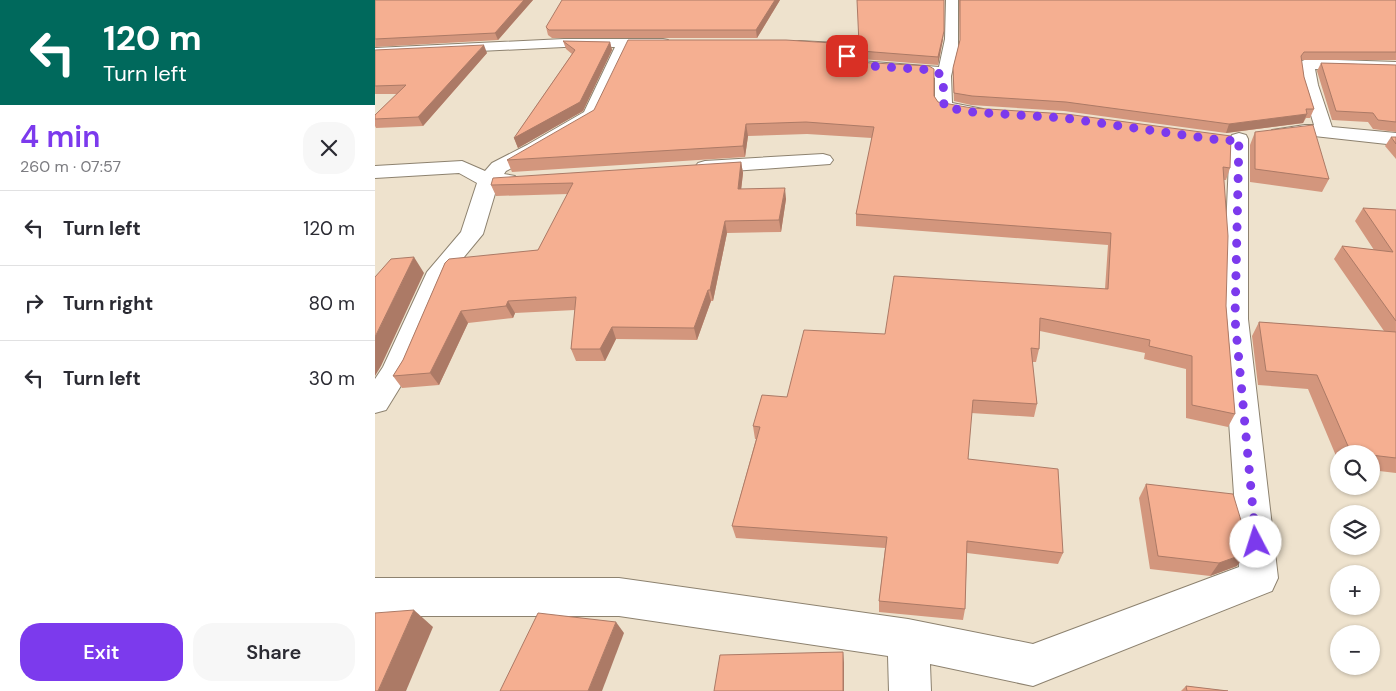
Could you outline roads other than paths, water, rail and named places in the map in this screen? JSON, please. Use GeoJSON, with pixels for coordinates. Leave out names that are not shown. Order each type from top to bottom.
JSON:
{"type":"FeatureCollection","features":[{"type":"Feature","properties":{"kind":"street"},"geometry":{"type":"LineString","coordinates":[[952,0],[954,28],[948,65],[943,76],[944,107],[989,113]]}},
{"type":"Feature","properties":{"kind":"street"},"geometry":{"type":"LineString","coordinates":[[375,52],[563,43],[683,43]]}},
{"type":"Feature","properties":{"kind":"street"},"geometry":{"type":"LineString","coordinates":[[375,402],[396,371],[439,272],[472,234],[488,181],[499,167],[534,150],[591,115],[624,43]]}},
{"type":"Feature","properties":{"kind":"street"},"geometry":{"type":"LineString","coordinates":[[787,44],[837,48],[855,65],[933,70],[943,76]]}},
{"type":"Feature","properties":{"kind":"street"},"geometry":{"type":"LineString","coordinates":[[1325,132],[1311,86],[1307,64],[1396,67]]}},
{"type":"Feature","properties":{"kind":"street"},"geometry":{"type":"LineString","coordinates":[[375,597],[619,597],[908,639],[1033,665],[1259,578],[1235,319],[1246,138],[1305,130],[1396,139]]}},
{"type":"Feature","properties":{"kind":"street"},"geometry":{"type":"LineString","coordinates":[[685,168],[823,160]]}},
{"type":"Feature","properties":{"kind":"street"},"geometry":{"type":"LineString","coordinates":[[375,172],[462,167],[488,181],[528,178]]}},
{"type":"Feature","properties":{"kind":"street"},"geometry":{"type":"LineString","coordinates":[[908,639],[910,691]]}}]}
